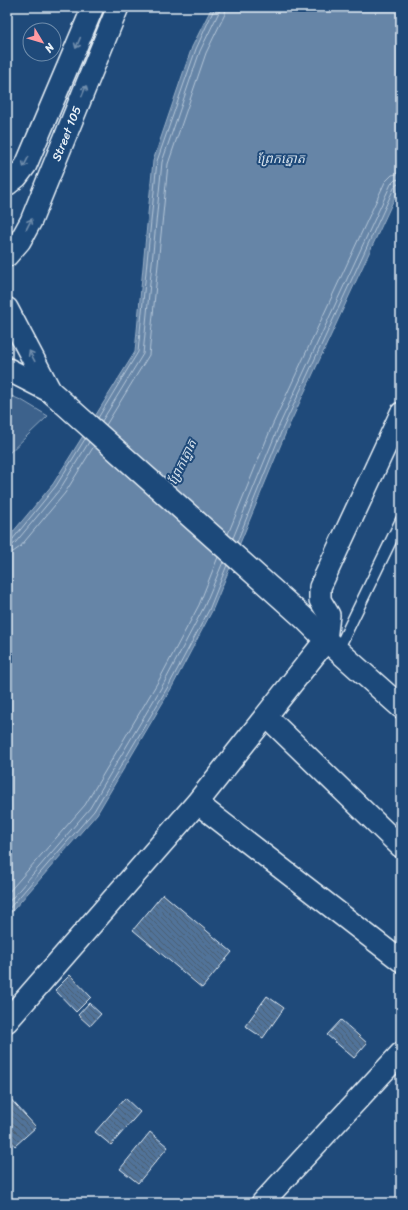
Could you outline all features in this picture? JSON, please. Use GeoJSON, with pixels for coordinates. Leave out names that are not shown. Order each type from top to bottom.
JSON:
{"type":"FeatureCollection","features":[{"type":"Feature","properties":{"kind":"main road"},"geometry":{"type":"LineString","coordinates":[[7,309],[57,398]]}},
{"type":"Feature","properties":{"kind":"main road"},"geometry":{"type":"LineString","coordinates":[[7,369],[57,398],[401,706]]}},
{"type":"Feature","properties":{"kind":"main road"},"geometry":{"type":"LineString","coordinates":[[7,1021],[197,803],[266,716],[332,645]]}},
{"type":"Feature","properties":{"kind":"street"},"geometry":{"type":"LineString","coordinates":[[7,185],[17,177],[26,164],[93,7]]}},
{"type":"Feature","properties":{"kind":"street","name":"Street 105"},"geometry":{"type":"LineString","coordinates":[[7,256],[20,241],[31,222],[118,7]]}},
{"type":"Feature","properties":{"kind":"street"},"geometry":{"type":"LineString","coordinates":[[332,645],[329,615],[320,600],[320,587],[401,413]]}},
{"type":"Feature","properties":{"kind":"street"},"geometry":{"type":"LineString","coordinates":[[266,716],[401,847]]}},
{"type":"Feature","properties":{"kind":"street"},"geometry":{"type":"LineString","coordinates":[[197,803],[401,961]]}},
{"type":"Feature","properties":{"kind":"street"},"geometry":{"type":"LineString","coordinates":[[262,1203],[401,1053]]}},
{"type":"Feature","properties":{"kind":"lane"},"geometry":{"type":"LineString","coordinates":[[332,645],[401,520]]}},
{"type":"Feature","properties":{"kind":"shaded area"},"geometry":{"type":"Polygon","coordinates":[[[7,394],[23,401],[48,416],[7,455],[7,394]]]}},
{"type":"Feature","properties":{"kind":"water","name":"ព្រែកត្នោត"},"geometry":{"type":"Polygon","coordinates":[[[212,7],[401,7],[401,184],[286,432],[212,611],[172,687],[97,814],[7,917],[7,539],[53,484],[135,352],[153,161],[192,47],[212,7]]]}},
{"type":"Feature","properties":{"kind":"building"},"geometry":{"type":"Polygon","coordinates":[[[163,894],[232,952],[202,988],[133,930],[163,894]]]}},
{"type":"Feature","properties":{"kind":"building"},"geometry":{"type":"Polygon","coordinates":[[[70,975],[91,997],[76,1012],[55,990],[70,975]]]}},
{"type":"Feature","properties":{"kind":"building"},"geometry":{"type":"Polygon","coordinates":[[[267,996],[284,1008],[263,1038],[245,1026],[267,996]]]}},
{"type":"Feature","properties":{"kind":"building"},"geometry":{"type":"Polygon","coordinates":[[[89,1003],[101,1014],[90,1026],[78,1015],[89,1003]]]}},
{"type":"Feature","properties":{"kind":"building"},"geometry":{"type":"Polygon","coordinates":[[[341,1020],[367,1043],[354,1058],[327,1035],[341,1020]]]}},
{"type":"Feature","properties":{"kind":"building"},"geometry":{"type":"Polygon","coordinates":[[[7,1095],[36,1127],[15,1146],[7,1137],[7,1095]]]}},
{"type":"Feature","properties":{"kind":"building"},"geometry":{"type":"Polygon","coordinates":[[[125,1098],[140,1112],[111,1145],[95,1132],[125,1098]]]}},
{"type":"Feature","properties":{"kind":"building"},"geometry":{"type":"Polygon","coordinates":[[[150,1132],[168,1147],[138,1183],[120,1169],[150,1132]]]}}]}
